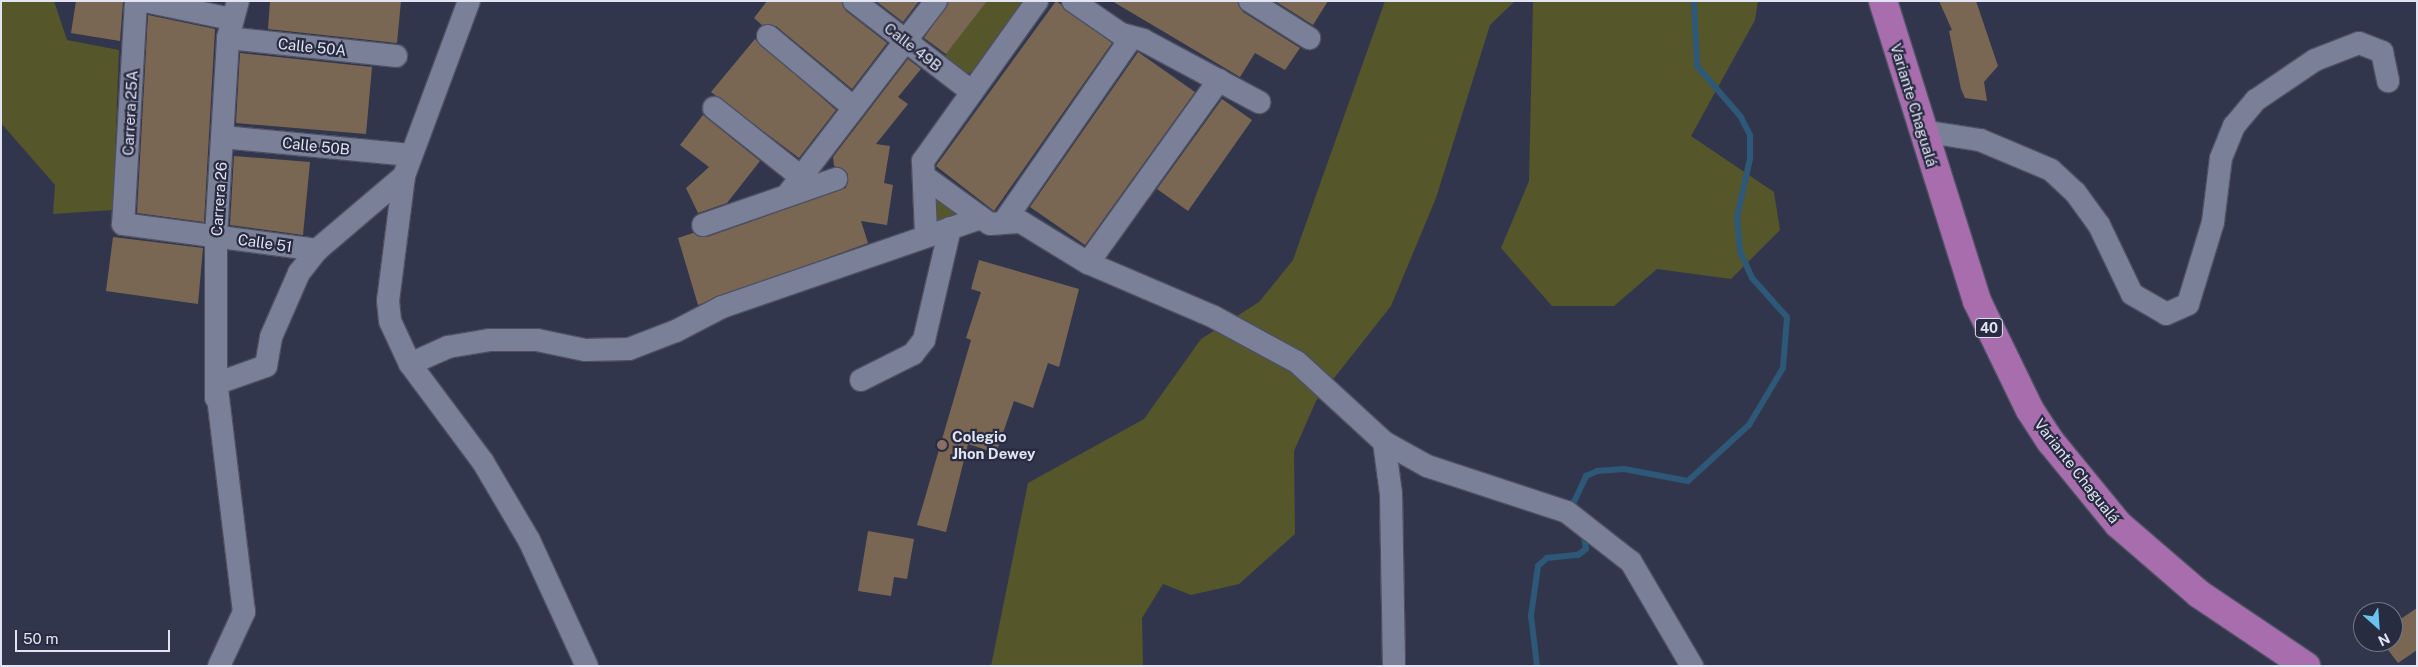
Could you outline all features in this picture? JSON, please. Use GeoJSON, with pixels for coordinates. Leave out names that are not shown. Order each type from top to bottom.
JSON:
{"type":"FeatureCollection","features":[{"type":"Feature","properties":{"kind":"highway","name":"Variante Chagualá"},"geometry":{"type":"LineString","coordinates":[[1883,1],[1922,131],[1977,301],[2005,362],[2051,442],[2118,524],[2167,568],[2306,666]]}},
{"type":"Feature","properties":{"kind":"street","name":"Carrera 25A"},"geometry":{"type":"LineString","coordinates":[[123,224],[136,1]]}},
{"type":"Feature","properties":{"kind":"street","name":"Calle 50A"},"geometry":{"type":"LineString","coordinates":[[146,1],[396,56]]}},
{"type":"Feature","properties":{"kind":"street"},"geometry":{"type":"LineString","coordinates":[[469,1],[407,166],[388,301],[398,344],[410,364],[484,462],[558,597],[587,666]]}},
{"type":"Feature","properties":{"kind":"street","name":"Calle 49B"},"geometry":{"type":"LineString","coordinates":[[854,1],[972,92]]}},
{"type":"Feature","properties":{"kind":"street"},"geometry":{"type":"LineString","coordinates":[[794,186],[936,1]]}},
{"type":"Feature","properties":{"kind":"street"},"geometry":{"type":"LineString","coordinates":[[926,232],[923,161],[1037,1]]}},
{"type":"Feature","properties":{"kind":"street"},"geometry":{"type":"LineString","coordinates":[[1073,1],[1101,11],[1132,37],[1259,102]]}},
{"type":"Feature","properties":{"kind":"street"},"geometry":{"type":"LineString","coordinates":[[1250,1],[1309,38]]}},
{"type":"Feature","properties":{"kind":"street","name":"Carrera 26"},"geometry":{"type":"LineString","coordinates":[[219,666],[244,612],[229,460],[216,399],[216,236],[232,20]]}},
{"type":"Feature","properties":{"kind":"street"},"geometry":{"type":"LineString","coordinates":[[768,36],[854,108]]}},
{"type":"Feature","properties":{"kind":"street"},"geometry":{"type":"LineString","coordinates":[[1002,223],[1132,37]]}},
{"type":"Feature","properties":{"kind":"street"},"geometry":{"type":"LineString","coordinates":[[1922,131],[1980,140],[2051,170],[2075,192],[2098,225],[2132,294],[2166,314],[2188,304],[2212,222],[2221,158],[2234,126],[2256,100],[2315,60],[2359,43],[2382,52],[2388,82]]}},
{"type":"Feature","properties":{"kind":"street"},"geometry":{"type":"LineString","coordinates":[[1088,263],[1219,80]]}},
{"type":"Feature","properties":{"kind":"street"},"geometry":{"type":"LineString","coordinates":[[714,108],[794,186]]}},
{"type":"Feature","properties":{"kind":"street","name":"Calle 50B"},"geometry":{"type":"LineString","coordinates":[[223,137],[407,166]]}},
{"type":"Feature","properties":{"kind":"street"},"geometry":{"type":"LineString","coordinates":[[216,399],[221,382],[266,366],[283,308],[299,273],[317,250],[407,166]]}},
{"type":"Feature","properties":{"kind":"street"},"geometry":{"type":"LineString","coordinates":[[925,177],[990,224],[1021,222],[1088,263],[1214,317],[1297,362],[1384,442],[1427,466],[1566,512],[1607,539],[1631,562],[1650,590],[1692,666]]}},
{"type":"Feature","properties":{"kind":"street"},"geometry":{"type":"LineString","coordinates":[[703,225],[794,186],[836,179]]}},
{"type":"Feature","properties":{"kind":"street"},"geometry":{"type":"LineString","coordinates":[[410,364],[467,341],[537,340],[585,350],[629,349],[676,332],[722,307],[926,232],[950,228],[980,218]]}},
{"type":"Feature","properties":{"kind":"street","name":"Calle 51"},"geometry":{"type":"LineString","coordinates":[[123,224],[317,250]]}},
{"type":"Feature","properties":{"kind":"street"},"geometry":{"type":"LineString","coordinates":[[861,380],[913,354],[924,340],[950,228]]}},
{"type":"Feature","properties":{"kind":"street"},"geometry":{"type":"LineString","coordinates":[[1384,442],[1392,494],[1394,666]]}},
{"type":"Feature","properties":{"kind":"shaded area"},"geometry":{"type":"Polygon","coordinates":[[[1,1],[54,1],[67,40],[119,50],[113,210],[53,214],[55,185],[1,123],[1,1]]]}},
{"type":"Feature","properties":{"kind":"shaded area"},"geometry":{"type":"Polygon","coordinates":[[[986,1],[1024,1],[974,72],[965,74],[945,61],[946,54],[986,1]]]}},
{"type":"Feature","properties":{"kind":"shaded area"},"geometry":{"type":"Polygon","coordinates":[[[1385,1],[1515,1],[1490,25],[1436,198],[1391,306],[1316,401],[1294,451],[1295,534],[1239,584],[1191,595],[1163,584],[1142,618],[1143,666],[991,666],[1028,483],[1144,419],[1201,339],[1259,302],[1293,260],[1385,1]]]}},
{"type":"Feature","properties":{"kind":"shaded area"},"geometry":{"type":"Polygon","coordinates":[[[1533,1],[1758,1],[1755,20],[1691,136],[1774,192],[1780,230],[1731,279],[1657,269],[1614,306],[1552,306],[1501,248],[1529,181],[1533,1]]]}},
{"type":"Feature","properties":{"kind":"shaded area"},"geometry":{"type":"Polygon","coordinates":[[[936,197],[957,211],[954,219],[938,227],[931,201],[936,197]]]}},
{"type":"Feature","properties":{"kind":"building"},"geometry":{"type":"Polygon","coordinates":[[[76,1],[123,1],[120,41],[71,33],[76,1]]]}},
{"type":"Feature","properties":{"kind":"building"},"geometry":{"type":"Polygon","coordinates":[[[270,1],[401,1],[397,43],[268,29],[270,1]]]}},
{"type":"Feature","properties":{"kind":"building"},"geometry":{"type":"Polygon","coordinates":[[[767,1],[841,1],[846,11],[887,43],[852,89],[776,26],[762,25],[754,18],[767,1]]]}},
{"type":"Feature","properties":{"kind":"building"},"geometry":{"type":"Polygon","coordinates":[[[876,1],[919,1],[903,22],[876,1]]]}},
{"type":"Feature","properties":{"kind":"building"},"geometry":{"type":"Polygon","coordinates":[[[949,1],[987,1],[946,54],[924,38],[949,1]]]}},
{"type":"Feature","properties":{"kind":"building"},"geometry":{"type":"Polygon","coordinates":[[[1056,1],[1112,43],[994,211],[936,166],[1056,1]]]}},
{"type":"Feature","properties":{"kind":"building"},"geometry":{"type":"Polygon","coordinates":[[[1112,1],[1237,1],[1243,12],[1300,48],[1285,70],[1255,53],[1240,77],[1112,1]]]}},
{"type":"Feature","properties":{"kind":"building"},"geometry":{"type":"Polygon","coordinates":[[[1275,1],[1328,1],[1313,25],[1275,1]]]}},
{"type":"Feature","properties":{"kind":"building"},"geometry":{"type":"Polygon","coordinates":[[[1939,1],[1976,1],[1998,66],[1984,82],[1987,101],[1965,98],[1961,89],[1949,31],[1952,30],[1939,1]]]}},
{"type":"Feature","properties":{"kind":"building"},"geometry":{"type":"Polygon","coordinates":[[[148,15],[215,29],[204,222],[137,213],[148,15]]]}},
{"type":"Feature","properties":{"kind":"building"},"geometry":{"type":"Polygon","coordinates":[[[755,39],[836,110],[799,158],[711,92],[755,39]]]}},
{"type":"Feature","properties":{"kind":"building"},"geometry":{"type":"Polygon","coordinates":[[[1138,52],[1195,92],[1085,245],[1030,207],[1138,52]]]}},
{"type":"Feature","properties":{"kind":"building"},"geometry":{"type":"Polygon","coordinates":[[[240,53],[372,67],[366,134],[236,123],[240,53]]]}},
{"type":"Feature","properties":{"kind":"building"},"geometry":{"type":"Polygon","coordinates":[[[908,59],[921,69],[898,97],[908,104],[876,144],[890,146],[884,183],[893,185],[887,225],[861,221],[868,243],[698,305],[678,238],[693,233],[707,237],[846,188],[848,174],[834,166],[833,157],[908,59]]]}},
{"type":"Feature","properties":{"kind":"building"},"geometry":{"type":"Polygon","coordinates":[[[1222,99],[1252,120],[1188,211],[1157,189],[1222,99]]]}},
{"type":"Feature","properties":{"kind":"building"},"geometry":{"type":"Polygon","coordinates":[[[703,115],[760,161],[727,203],[698,213],[686,188],[709,167],[680,145],[703,115]]]}},
{"type":"Feature","properties":{"kind":"building"},"geometry":{"type":"Polygon","coordinates":[[[234,156],[310,162],[303,235],[230,225],[234,156]]]}},
{"type":"Feature","properties":{"kind":"building"},"geometry":{"type":"Polygon","coordinates":[[[113,237],[203,248],[198,304],[106,291],[113,237]]]}},
{"type":"Feature","properties":{"kind":"building"},"geometry":{"type":"Polygon","coordinates":[[[979,260],[1079,289],[1059,367],[1048,363],[1033,408],[1014,401],[996,453],[968,444],[946,532],[917,525],[971,340],[966,338],[981,292],[971,289],[979,260]]]}},
{"type":"Feature","properties":{"kind":"building"},"geometry":{"type":"Polygon","coordinates":[[[868,531],[914,539],[907,579],[894,577],[891,596],[858,591],[868,531]]]}},
{"type":"Feature","properties":{"kind":"building"},"geometry":{"type":"Polygon","coordinates":[[[2417,608],[2417,650],[2398,663],[2390,652],[2403,652],[2403,617],[2417,608]]]}},
{"type":"Feature","properties":{"kind":"waterway"},"geometry":{"type":"LineString","coordinates":[[1574,502],[1586,476],[1597,471],[1624,469],[1688,481],[1749,425],[1783,368],[1787,317],[1752,278],[1740,251],[1737,217],[1750,159],[1750,135],[1741,117],[1697,66],[1694,1]]}},
{"type":"Feature","properties":{"kind":"waterway"},"geometry":{"type":"LineString","coordinates":[[1537,666],[1531,616],[1538,566],[1547,558],[1578,555],[1586,549],[1584,537]]}},
{"type":"Feature","properties":{"kind":"place","name":"Colegio Jhon Dewey"},"geometry":{"type":"Point","coordinates":[942,445]}}]}
